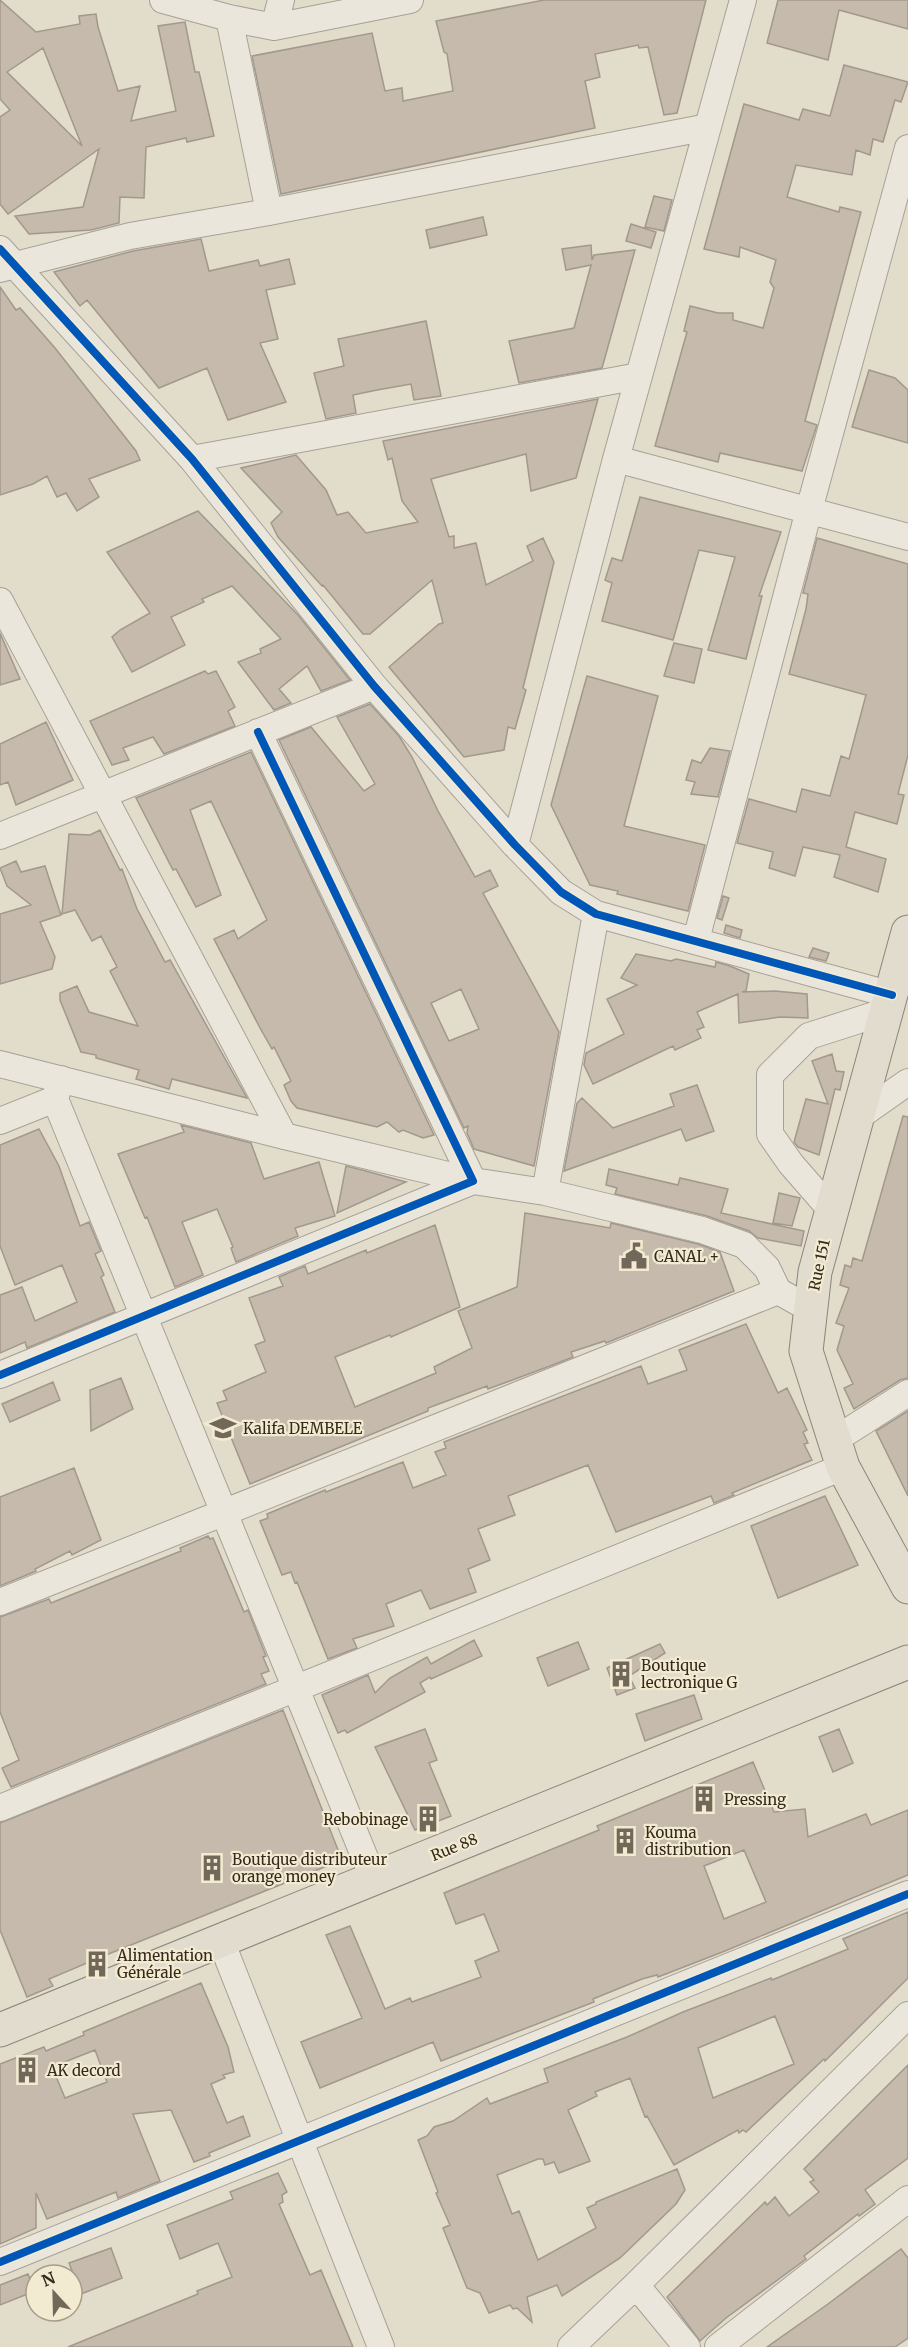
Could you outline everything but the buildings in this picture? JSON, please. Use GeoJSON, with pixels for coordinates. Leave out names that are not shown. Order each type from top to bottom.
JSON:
{"type":"FeatureCollection","features":[{"type":"Feature","properties":{"kind":"main road","name":"Rue 151"},"geometry":{"type":"LineString","coordinates":[[908,932],[815,1272],[806,1351],[838,1454],[908,1587]]}},
{"type":"Feature","properties":{"kind":"main road","name":"Rue 88"},"geometry":{"type":"LineString","coordinates":[[0,2030],[908,1662]]}},
{"type":"Feature","properties":{"kind":"street"},"geometry":{"type":"LineString","coordinates":[[163,0],[229,18],[274,27],[410,0]]}},
{"type":"Feature","properties":{"kind":"street"},"geometry":{"type":"LineString","coordinates":[[274,27],[281,0]]}},
{"type":"Feature","properties":{"kind":"street"},"geometry":{"type":"LineString","coordinates":[[514,845],[616,459],[743,0]]}},
{"type":"Feature","properties":{"kind":"street"},"geometry":{"type":"LineString","coordinates":[[229,18],[269,212]]}},
{"type":"Feature","properties":{"kind":"street"},"geometry":{"type":"LineString","coordinates":[[5,261],[708,127]]}},
{"type":"Feature","properties":{"kind":"street"},"geometry":{"type":"LineString","coordinates":[[696,940],[809,510],[908,148]]}},
{"type":"Feature","properties":{"kind":"street"},"geometry":{"type":"LineString","coordinates":[[5,261],[192,459],[374,686],[514,845],[561,892],[596,914],[696,940],[890,1003]]}},
{"type":"Feature","properties":{"kind":"street"},"geometry":{"type":"LineString","coordinates":[[192,459],[639,376]]}},
{"type":"Feature","properties":{"kind":"street"},"geometry":{"type":"LineString","coordinates":[[616,459],[908,537]]}},
{"type":"Feature","properties":{"kind":"street"},"geometry":{"type":"LineString","coordinates":[[0,601],[284,1136]]}},
{"type":"Feature","properties":{"kind":"street"},"geometry":{"type":"LineString","coordinates":[[0,836],[374,686]]}},
{"type":"Feature","properties":{"kind":"street"},"geometry":{"type":"LineString","coordinates":[[258,732],[473,1181]]}},
{"type":"Feature","properties":{"kind":"street"},"geometry":{"type":"LineString","coordinates":[[545,1192],[596,914]]}},
{"type":"Feature","properties":{"kind":"street"},"geometry":{"type":"LineString","coordinates":[[832,1211],[791,1164],[770,1134],[770,1075],[809,1036],[890,1003]]}},
{"type":"Feature","properties":{"kind":"street"},"geometry":{"type":"LineString","coordinates":[[0,1064],[58,1089],[284,1136],[473,1181],[545,1192],[702,1230],[744,1245],[767,1268],[778,1291],[810,1309]]}},
{"type":"Feature","properties":{"kind":"street"},"geometry":{"type":"LineString","coordinates":[[858,1117],[908,1082]]}},
{"type":"Feature","properties":{"kind":"street"},"geometry":{"type":"LineString","coordinates":[[0,1121],[58,1089]]}},
{"type":"Feature","properties":{"kind":"street"},"geometry":{"type":"LineString","coordinates":[[58,1089],[144,1317],[374,1880]]}},
{"type":"Feature","properties":{"kind":"street"},"geometry":{"type":"LineString","coordinates":[[0,1375],[473,1181]]}},
{"type":"Feature","properties":{"kind":"street"},"geometry":{"type":"LineString","coordinates":[[0,1602],[778,1291]]}},
{"type":"Feature","properties":{"kind":"street"},"geometry":{"type":"LineString","coordinates":[[0,1808],[296,1689],[838,1454],[908,1393]]}},
{"type":"Feature","properties":{"kind":"street"},"geometry":{"type":"LineString","coordinates":[[0,2262],[908,1894]]}},
{"type":"Feature","properties":{"kind":"street"},"geometry":{"type":"LineString","coordinates":[[221,1941],[381,2347]]}},
{"type":"Feature","properties":{"kind":"street"},"geometry":{"type":"LineString","coordinates":[[571,2347],[908,2015]]}},
{"type":"Feature","properties":{"kind":"street"},"geometry":{"type":"LineString","coordinates":[[718,2347],[908,2199]]}},
{"type":"Feature","properties":{"kind":"street"},"geometry":{"type":"LineString","coordinates":[[636,2285],[687,2347]]}},
{"type":"Feature","properties":{"kind":"cycle path"},"geometry":{"type":"LineString","coordinates":[[0,249],[192,459],[374,686],[515,845],[561,892],[596,914],[892,995]]}},
{"type":"Feature","properties":{"kind":"cycle path"},"geometry":{"type":"LineString","coordinates":[[0,1375],[473,1181],[258,732]]}},
{"type":"Feature","properties":{"kind":"cycle path"},"geometry":{"type":"LineString","coordinates":[[0,2262],[908,1894]]}},
{"type":"Feature","properties":{"kind":"place","name":"CANAL +"},"geometry":{"type":"Point","coordinates":[634,1256]}},
{"type":"Feature","properties":{"kind":"place","name":"Kalifa DEMBELE"},"geometry":{"type":"Point","coordinates":[223,1428]}},
{"type":"Feature","properties":{"kind":"place","name":"Boutique lectronique G"},"geometry":{"type":"Point","coordinates":[621,1674]}},
{"type":"Feature","properties":{"kind":"place","name":"Pressing"},"geometry":{"type":"Point","coordinates":[704,1799]}},
{"type":"Feature","properties":{"kind":"place","name":"Rebobinage"},"geometry":{"type":"Point","coordinates":[428,1819]}},
{"type":"Feature","properties":{"kind":"place","name":"Kouma distribution"},"geometry":{"type":"Point","coordinates":[625,1841]}},
{"type":"Feature","properties":{"kind":"place","name":"Boutique distributeur orange money"},"geometry":{"type":"Point","coordinates":[212,1868]}},
{"type":"Feature","properties":{"kind":"place","name":"Alimentation Générale"},"geometry":{"type":"Point","coordinates":[97,1964]}},
{"type":"Feature","properties":{"kind":"place","name":"AK decord"},"geometry":{"type":"Point","coordinates":[27,2070]}}]}
